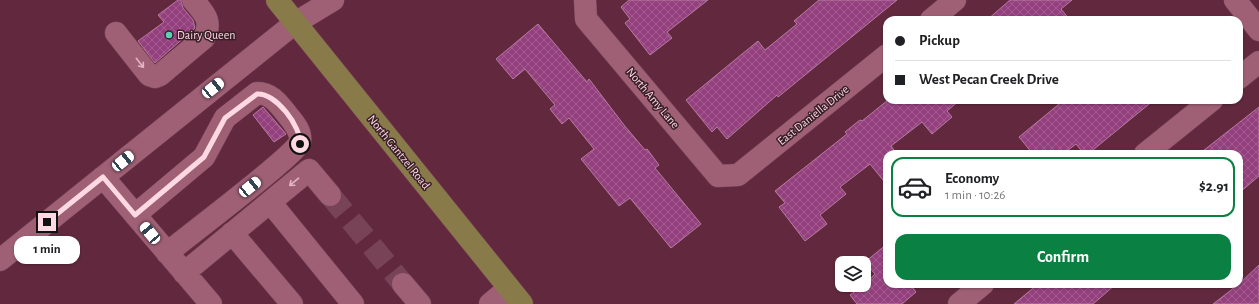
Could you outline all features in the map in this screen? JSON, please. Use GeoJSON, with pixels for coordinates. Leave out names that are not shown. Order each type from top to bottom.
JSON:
{"type":"FeatureCollection","features":[{"type":"Feature","properties":{"kind":"main road","name":"North Gantzel Road"},"geometry":{"type":"LineString","coordinates":[[277,0],[515,296]]}},
{"type":"Feature","properties":{"kind":"street"},"geometry":{"type":"LineString","coordinates":[[116,33],[149,75],[155,77],[160,75],[204,38],[207,32],[209,23],[206,15],[193,0]]}},
{"type":"Feature","properties":{"kind":"street"},"geometry":{"type":"LineString","coordinates":[[295,23],[311,0]]}},
{"type":"Feature","properties":{"kind":"street"},"geometry":{"type":"LineString","coordinates":[[0,260],[295,23],[333,0]]}},
{"type":"Feature","properties":{"kind":"street"},"geometry":{"type":"LineString","coordinates":[[936,16],[955,0]]}},
{"type":"Feature","properties":{"kind":"street"},"geometry":{"type":"LineString","coordinates":[[1235,0],[1259,30]]}},
{"type":"Feature","properties":{"kind":"street","name":"North Amy Lane"},"geometry":{"type":"LineString","coordinates":[[584,1],[586,19],[718,176],[738,175]]}},
{"type":"Feature","properties":{"kind":"street","name":"East Daniella Drive"},"geometry":{"type":"LineString","coordinates":[[738,175],[883,58]]}},
{"type":"Feature","properties":{"kind":"street"},"geometry":{"type":"LineString","coordinates":[[1243,75],[1259,62]]}},
{"type":"Feature","properties":{"kind":"street"},"geometry":{"type":"LineString","coordinates":[[135,215],[204,157],[225,118],[257,94],[264,93],[274,98],[297,127],[300,135],[300,144],[294,152],[273,168],[231,185],[163,248]]}},
{"type":"Feature","properties":{"kind":"street"},"geometry":{"type":"LineString","coordinates":[[1150,150],[1207,104]]}},
{"type":"Feature","properties":{"kind":"street"},"geometry":{"type":"LineString","coordinates":[[184,273],[309,170],[330,196]]}},
{"type":"Feature","properties":{"kind":"street"},"geometry":{"type":"LineString","coordinates":[[103,177],[211,304]]}},
{"type":"Feature","properties":{"kind":"street"},"geometry":{"type":"LineString","coordinates":[[270,202],[353,304]]}},
{"type":"Feature","properties":{"kind":"street"},"geometry":{"type":"LineString","coordinates":[[232,233],[292,304]]}},
{"type":"Feature","properties":{"kind":"street"},"geometry":{"type":"LineString","coordinates":[[404,284],[420,304]]}},
{"type":"Feature","properties":{"kind":"street"},"geometry":{"type":"LineString","coordinates":[[959,304],[978,288]]}},
{"type":"Feature","properties":{"kind":"street"},"geometry":{"type":"LineString","coordinates":[[490,304],[515,296]]}},
{"type":"Feature","properties":{"kind":"building","name":"Dairy Queen"},"geometry":{"type":"Polygon","coordinates":[[[178,0],[181,0],[183,8],[193,20],[195,28],[155,63],[138,41],[164,22],[158,15],[178,0]]]}},
{"type":"Feature","properties":{"kind":"building"},"geometry":{"type":"Polygon","coordinates":[[[629,0],[708,0],[667,32],[672,38],[650,55],[625,23],[630,19],[621,7],[629,0]]]}},
{"type":"Feature","properties":{"kind":"building"},"geometry":{"type":"Polygon","coordinates":[[[819,0],[897,0],[778,97],[777,95],[727,139],[717,127],[712,132],[686,100],[758,41],[765,50],[797,24],[794,21],[819,0]]]}},
{"type":"Feature","properties":{"kind":"building"},"geometry":{"type":"Polygon","coordinates":[[[1010,0],[1072,0],[1061,9],[1067,16],[992,16],[1010,0]]]}},
{"type":"Feature","properties":{"kind":"building"},"geometry":{"type":"Polygon","coordinates":[[[538,24],[587,82],[589,79],[624,125],[645,150],[647,149],[659,165],[655,168],[701,224],[671,248],[630,198],[619,206],[581,159],[594,149],[569,118],[562,124],[550,109],[555,105],[525,69],[513,79],[496,59],[538,24]]]}},
{"type":"Feature","properties":{"kind":"building"},"geometry":{"type":"Polygon","coordinates":[[[883,104],[955,104],[947,111],[952,117],[932,134],[922,122],[891,146],[894,150],[883,150],[883,180],[870,164],[840,187],[846,194],[820,215],[827,224],[805,241],[779,207],[785,203],[775,191],[847,134],[845,132],[860,120],[862,121],[883,104]]]}},
{"type":"Feature","properties":{"kind":"building"},"geometry":{"type":"Polygon","coordinates":[[[1059,104],[1149,104],[1093,150],[1081,150],[1076,144],[1068,150],[1030,150],[1019,137],[1059,104]]]}},
{"type":"Feature","properties":{"kind":"building"},"geometry":{"type":"Polygon","coordinates":[[[263,107],[286,134],[274,142],[253,115],[263,107]]]}},
{"type":"Feature","properties":{"kind":"building"},"geometry":{"type":"Polygon","coordinates":[[[1259,107],[1259,176],[1243,190],[1243,150],[1204,150],[1259,107]]]}},
{"type":"Feature","properties":{"kind":"building"},"geometry":{"type":"Polygon","coordinates":[[[883,247],[883,288],[913,288],[916,292],[902,304],[857,304],[850,295],[854,292],[871,292],[871,278],[875,274],[871,269],[871,257],[883,247]]]}},
{"type":"Feature","properties":{"kind":"building"},"geometry":{"type":"Polygon","coordinates":[[[1259,265],[1259,304],[1213,304],[1234,288],[1243,288],[1243,280],[1259,265]]]}},
{"type":"Feature","properties":{"kind":"building"},"geometry":{"type":"Polygon","coordinates":[[[1033,288],[1111,288],[1093,304],[1014,304],[1033,288]]]}},
{"type":"Feature","properties":{"kind":"tunnel"},"geometry":{"type":"LineString","coordinates":[[330,195],[403,284]]}},
{"type":"Feature","properties":{"kind":"place","name":"Dairy Queen"},"geometry":{"type":"Point","coordinates":[169,35]}},
{"type":"Feature","properties":{"kind":"route"},"geometry":{"type":"LineString","coordinates":[[47,222],[103,177],[135,215],[204,157],[225,118],[257,94],[264,93],[274,98],[297,127],[300,135],[300,144]]}}]}
